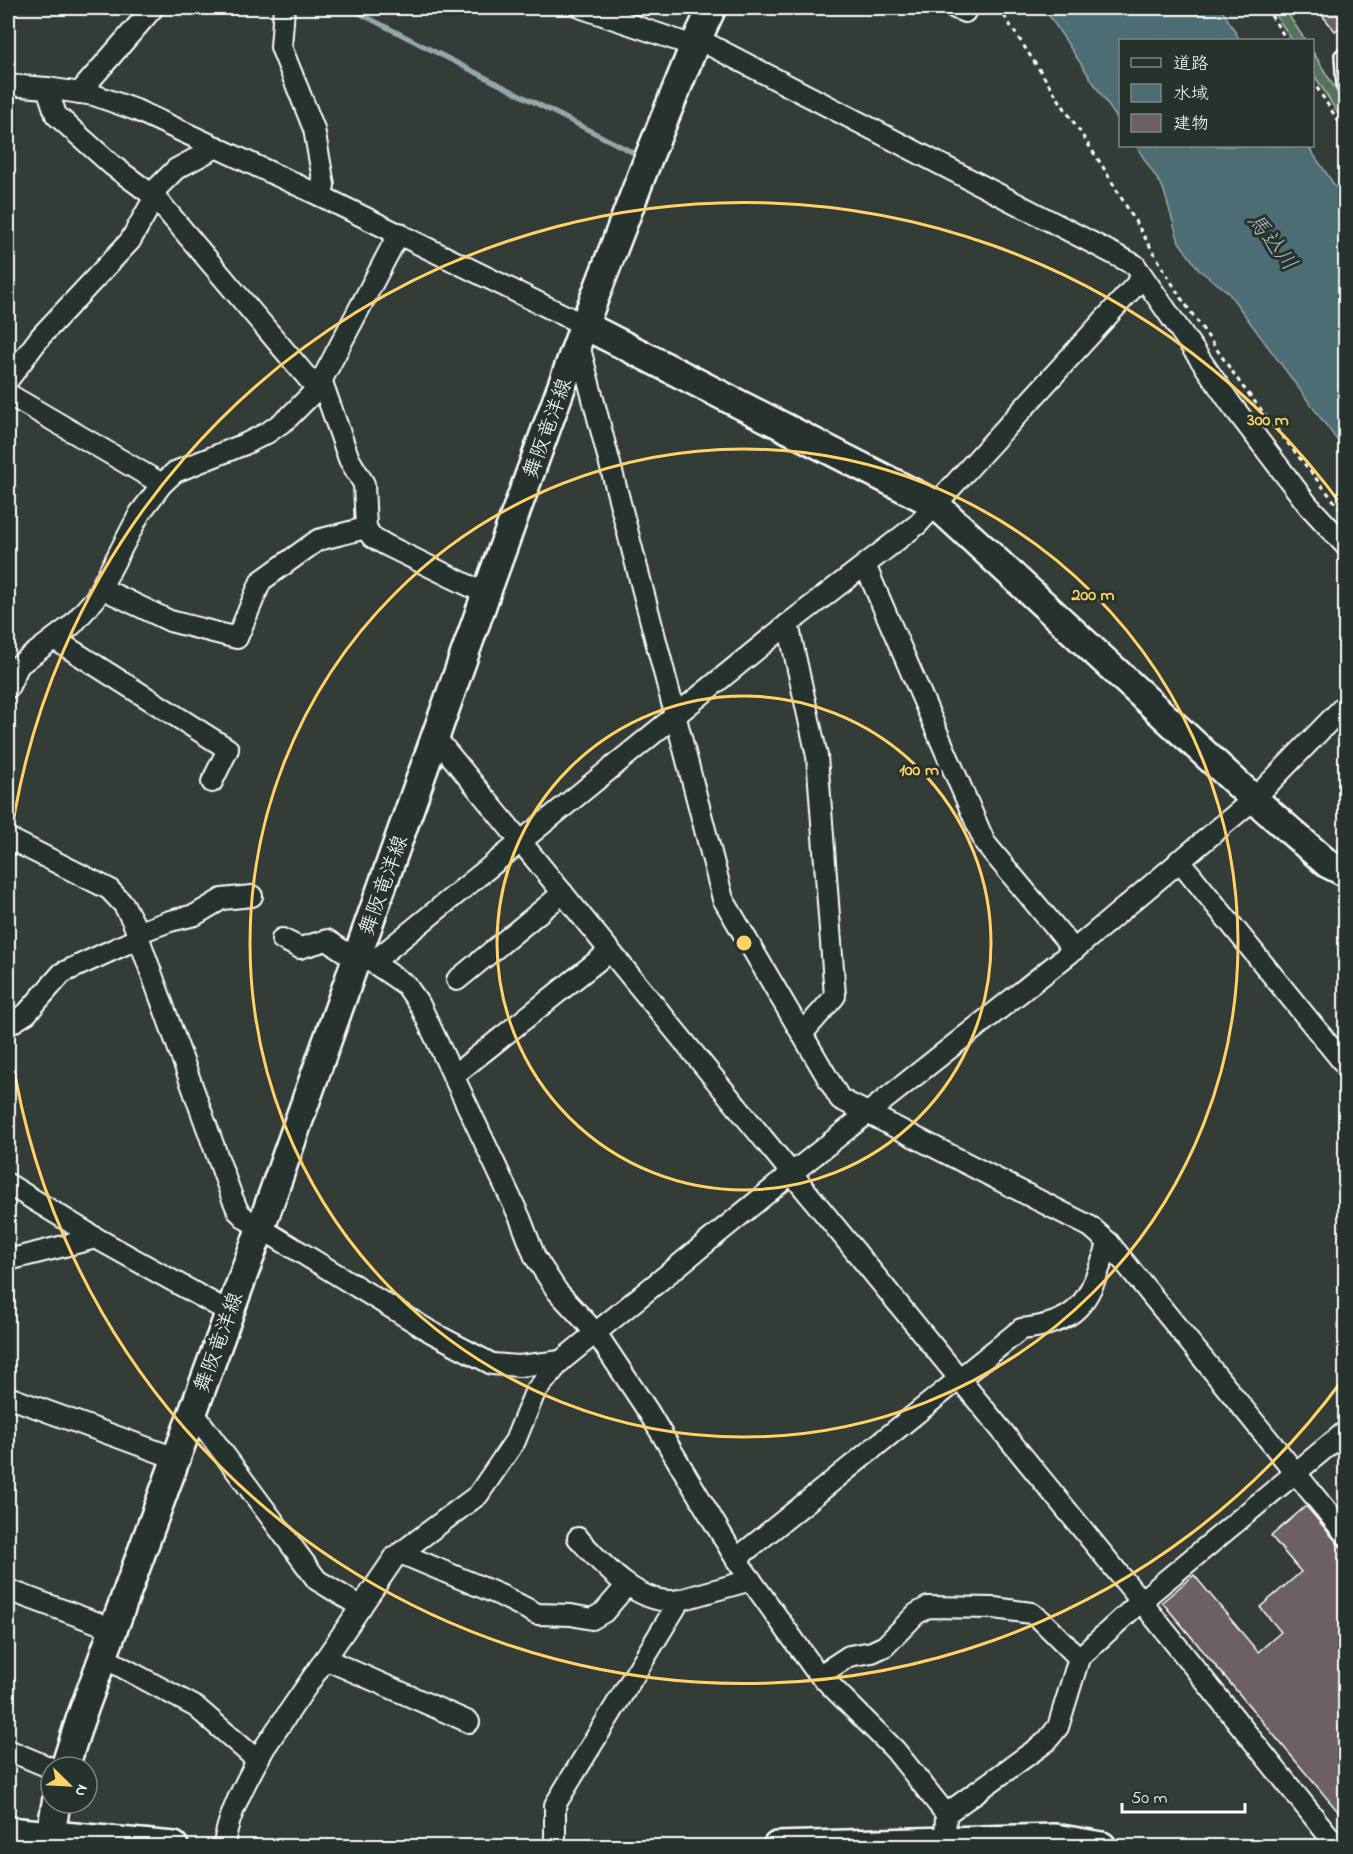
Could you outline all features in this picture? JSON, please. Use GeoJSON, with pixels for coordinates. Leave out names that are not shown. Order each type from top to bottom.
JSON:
{"type":"FeatureCollection","features":[{"type":"Feature","properties":{"kind":"main road","name":"舞阪竜洋線"},"geometry":{"type":"LineString","coordinates":[[69,1755],[175,1458],[363,958],[486,594],[581,333],[696,42],[712,8]]}},
{"type":"Feature","properties":{"kind":"main road"},"geometry":{"type":"LineString","coordinates":[[581,333],[935,504],[1254,799],[1328,864],[1346,873]]}},
{"type":"Feature","properties":{"kind":"main road"},"geometry":{"type":"LineString","coordinates":[[50,1841],[54,1815]]}},
{"type":"Feature","properties":{"kind":"main road"},"geometry":{"type":"LineString","coordinates":[[8,1831],[50,1841],[174,1846]]}},
{"type":"Feature","properties":{"kind":"main road"},"geometry":{"type":"LineString","coordinates":[[777,1846],[945,1844],[1055,1838],[1102,1846]]}},
{"type":"Feature","properties":{"kind":"street"},"geometry":{"type":"LineString","coordinates":[[79,93],[153,8]]}},
{"type":"Feature","properties":{"kind":"street"},"geometry":{"type":"LineString","coordinates":[[284,8],[281,47],[314,129],[324,185],[321,196]]}},
{"type":"Feature","properties":{"kind":"street"},"geometry":{"type":"LineString","coordinates":[[582,8],[696,42],[1135,265],[1238,413],[1308,505],[1346,546]]}},
{"type":"Feature","properties":{"kind":"street"},"geometry":{"type":"LineString","coordinates":[[8,85],[94,95],[136,110],[399,233],[581,333],[723,899],[840,1099],[1091,1227],[1109,1243],[1346,1535]]}},
{"type":"Feature","properties":{"kind":"street"},"geometry":{"type":"LineString","coordinates":[[47,88],[56,115],[113,166],[154,197],[320,386],[349,459],[364,483],[366,528],[372,537],[486,594]]}},
{"type":"Feature","properties":{"kind":"street"},"geometry":{"type":"LineString","coordinates":[[8,380],[41,336],[130,241],[157,188],[176,169],[217,147]]}},
{"type":"Feature","properties":{"kind":"street"},"geometry":{"type":"LineString","coordinates":[[8,688],[13,661],[54,639],[72,625],[95,598],[140,513],[162,484],[181,469],[267,433],[287,419],[320,386],[399,233]]}},
{"type":"Feature","properties":{"kind":"street"},"geometry":{"type":"LineString","coordinates":[[363,958],[521,842],[788,624],[918,524],[1143,277]]}},
{"type":"Feature","properties":{"kind":"street"},"geometry":{"type":"LineString","coordinates":[[8,394],[162,484]]}},
{"type":"Feature","properties":{"kind":"street"},"geometry":{"type":"LineString","coordinates":[[101,588],[170,621],[237,638],[261,581],[318,540],[366,528]]}},
{"type":"Feature","properties":{"kind":"street"},"geometry":{"type":"LineString","coordinates":[[865,565],[984,843],[1074,950]]}},
{"type":"Feature","properties":{"kind":"street"},"geometry":{"type":"LineString","coordinates":[[788,624],[818,756],[835,996],[802,1034]]}},
{"type":"Feature","properties":{"kind":"street"},"geometry":{"type":"LineString","coordinates":[[54,639],[228,749],[212,782]]}},
{"type":"Feature","properties":{"kind":"street"},"geometry":{"type":"LineString","coordinates":[[224,1846],[226,1831],[257,1760],[395,1557],[478,1495],[515,1441],[535,1392],[561,1362],[792,1173],[1074,950],[1254,799],[1346,704]]}},
{"type":"Feature","properties":{"kind":"street"},"geometry":{"type":"LineString","coordinates":[[436,738],[1141,1600],[1337,1846]]}},
{"type":"Feature","properties":{"kind":"street"},"geometry":{"type":"LineString","coordinates":[[8,838],[109,889],[124,905],[138,936],[232,1197],[238,1211],[246,1219],[431,1332],[492,1364],[519,1366],[561,1362]]}},
{"type":"Feature","properties":{"kind":"street"},"geometry":{"type":"LineString","coordinates":[[1179,860],[1346,1066]]}},
{"type":"Feature","properties":{"kind":"street"},"geometry":{"type":"LineString","coordinates":[[457,980],[563,893]]}},
{"type":"Feature","properties":{"kind":"street"},"geometry":{"type":"LineString","coordinates":[[8,1025],[27,1013],[62,973],[170,921],[195,915],[222,899],[252,896]]}},
{"type":"Feature","properties":{"kind":"street"},"geometry":{"type":"LineString","coordinates":[[282,939],[300,948],[327,940],[363,958],[406,986],[420,1005],[520,1218],[535,1257],[557,1291],[596,1334],[648,1411],[736,1559],[820,1675],[895,1750],[946,1814],[945,1844]]}},
{"type":"Feature","properties":{"kind":"street"},"geometry":{"type":"LineString","coordinates":[[453,1076],[610,951]]}},
{"type":"Feature","properties":{"kind":"street"},"geometry":{"type":"LineString","coordinates":[[8,1184],[96,1238],[229,1312]]}},
{"type":"Feature","properties":{"kind":"street"},"geometry":{"type":"LineString","coordinates":[[8,1260],[96,1238]]}},
{"type":"Feature","properties":{"kind":"street"},"geometry":{"type":"LineString","coordinates":[[736,1559],[1021,1329],[1043,1327],[1061,1321],[1081,1307],[1109,1243]]}},
{"type":"Feature","properties":{"kind":"street"},"geometry":{"type":"LineString","coordinates":[[8,1397],[175,1458]]}},
{"type":"Feature","properties":{"kind":"street"},"geometry":{"type":"LineString","coordinates":[[193,1412],[317,1580],[361,1607]]}},
{"type":"Feature","properties":{"kind":"street"},"geometry":{"type":"LineString","coordinates":[[946,1814],[1046,1742],[1058,1727],[1079,1658],[1141,1600],[1346,1431]]}},
{"type":"Feature","properties":{"kind":"street"},"geometry":{"type":"LineString","coordinates":[[578,1538],[608,1571],[627,1585],[653,1598],[668,1602],[751,1581]]}},
{"type":"Feature","properties":{"kind":"street"},"geometry":{"type":"LineString","coordinates":[[400,1553],[500,1595],[537,1614],[571,1614],[592,1619],[604,1612],[627,1585]]}},
{"type":"Feature","properties":{"kind":"street"},"geometry":{"type":"LineString","coordinates":[[8,1590],[114,1629]]}},
{"type":"Feature","properties":{"kind":"street"},"geometry":{"type":"LineString","coordinates":[[555,1846],[555,1805],[680,1600]]}},
{"type":"Feature","properties":{"kind":"street"},"geometry":{"type":"LineString","coordinates":[[820,1675],[849,1656],[872,1652],[885,1646],[916,1614],[928,1607],[994,1608],[1031,1613],[1079,1658]]}},
{"type":"Feature","properties":{"kind":"street"},"geometry":{"type":"LineString","coordinates":[[103,1657],[196,1707],[257,1760]]}},
{"type":"Feature","properties":{"kind":"street"},"geometry":{"type":"LineString","coordinates":[[325,1659],[469,1722]]}},
{"type":"Feature","properties":{"kind":"street"},"geometry":{"type":"LineString","coordinates":[[8,1750],[39,1763]]}},
{"type":"Feature","properties":{"kind":"lane"},"geometry":{"type":"LineString","coordinates":[[1346,51],[1340,56],[1342,87],[1346,92]]}},
{"type":"Feature","properties":{"kind":"path"},"geometry":{"type":"LineString","coordinates":[[999,8],[1103,166],[1153,256],[1179,295],[1243,387],[1346,516]]}},
{"type":"Feature","properties":{"kind":"path"},"geometry":{"type":"LineString","coordinates":[[1266,8],[1286,39]]}},
{"type":"Feature","properties":{"kind":"path"},"geometry":{"type":"LineString","coordinates":[[1314,83],[1346,132]]}},
{"type":"Feature","properties":{"kind":"green space"},"geometry":{"type":"Polygon","coordinates":[[[1271,8],[1284,8],[1304,39],[1291,39],[1271,8]]]}},
{"type":"Feature","properties":{"kind":"green space"},"geometry":{"type":"Polygon","coordinates":[[[1314,54],[1345,105],[1345,125],[1314,75],[1314,54]]]}},
{"type":"Feature","properties":{"kind":"water"},"geometry":{"type":"Polygon","coordinates":[[[1044,8],[1221,8],[1239,39],[1119,39],[1119,121],[1044,8]]]}},
{"type":"Feature","properties":{"kind":"water","name":"馬込川"},"geometry":{"type":"Polygon","coordinates":[[[1137,147],[1309,147],[1345,201],[1345,451],[1227,291],[1199,270],[1179,242],[1163,188],[1137,147]]]}},
{"type":"Feature","properties":{"kind":"building"},"geometry":{"type":"Polygon","coordinates":[[[1316,8],[1346,8],[1346,23],[1335,31],[1316,8]]]}},
{"type":"Feature","properties":{"kind":"building"},"geometry":{"type":"Polygon","coordinates":[[[1306,1506],[1346,1553],[1346,1821],[1162,1602],[1194,1575],[1258,1652],[1281,1632],[1260,1607],[1301,1572],[1271,1536],[1306,1506]]]}},
{"type":"Feature","properties":{"kind":"waterway"},"geometry":{"type":"LineString","coordinates":[[349,8],[632,152]]}}]}
